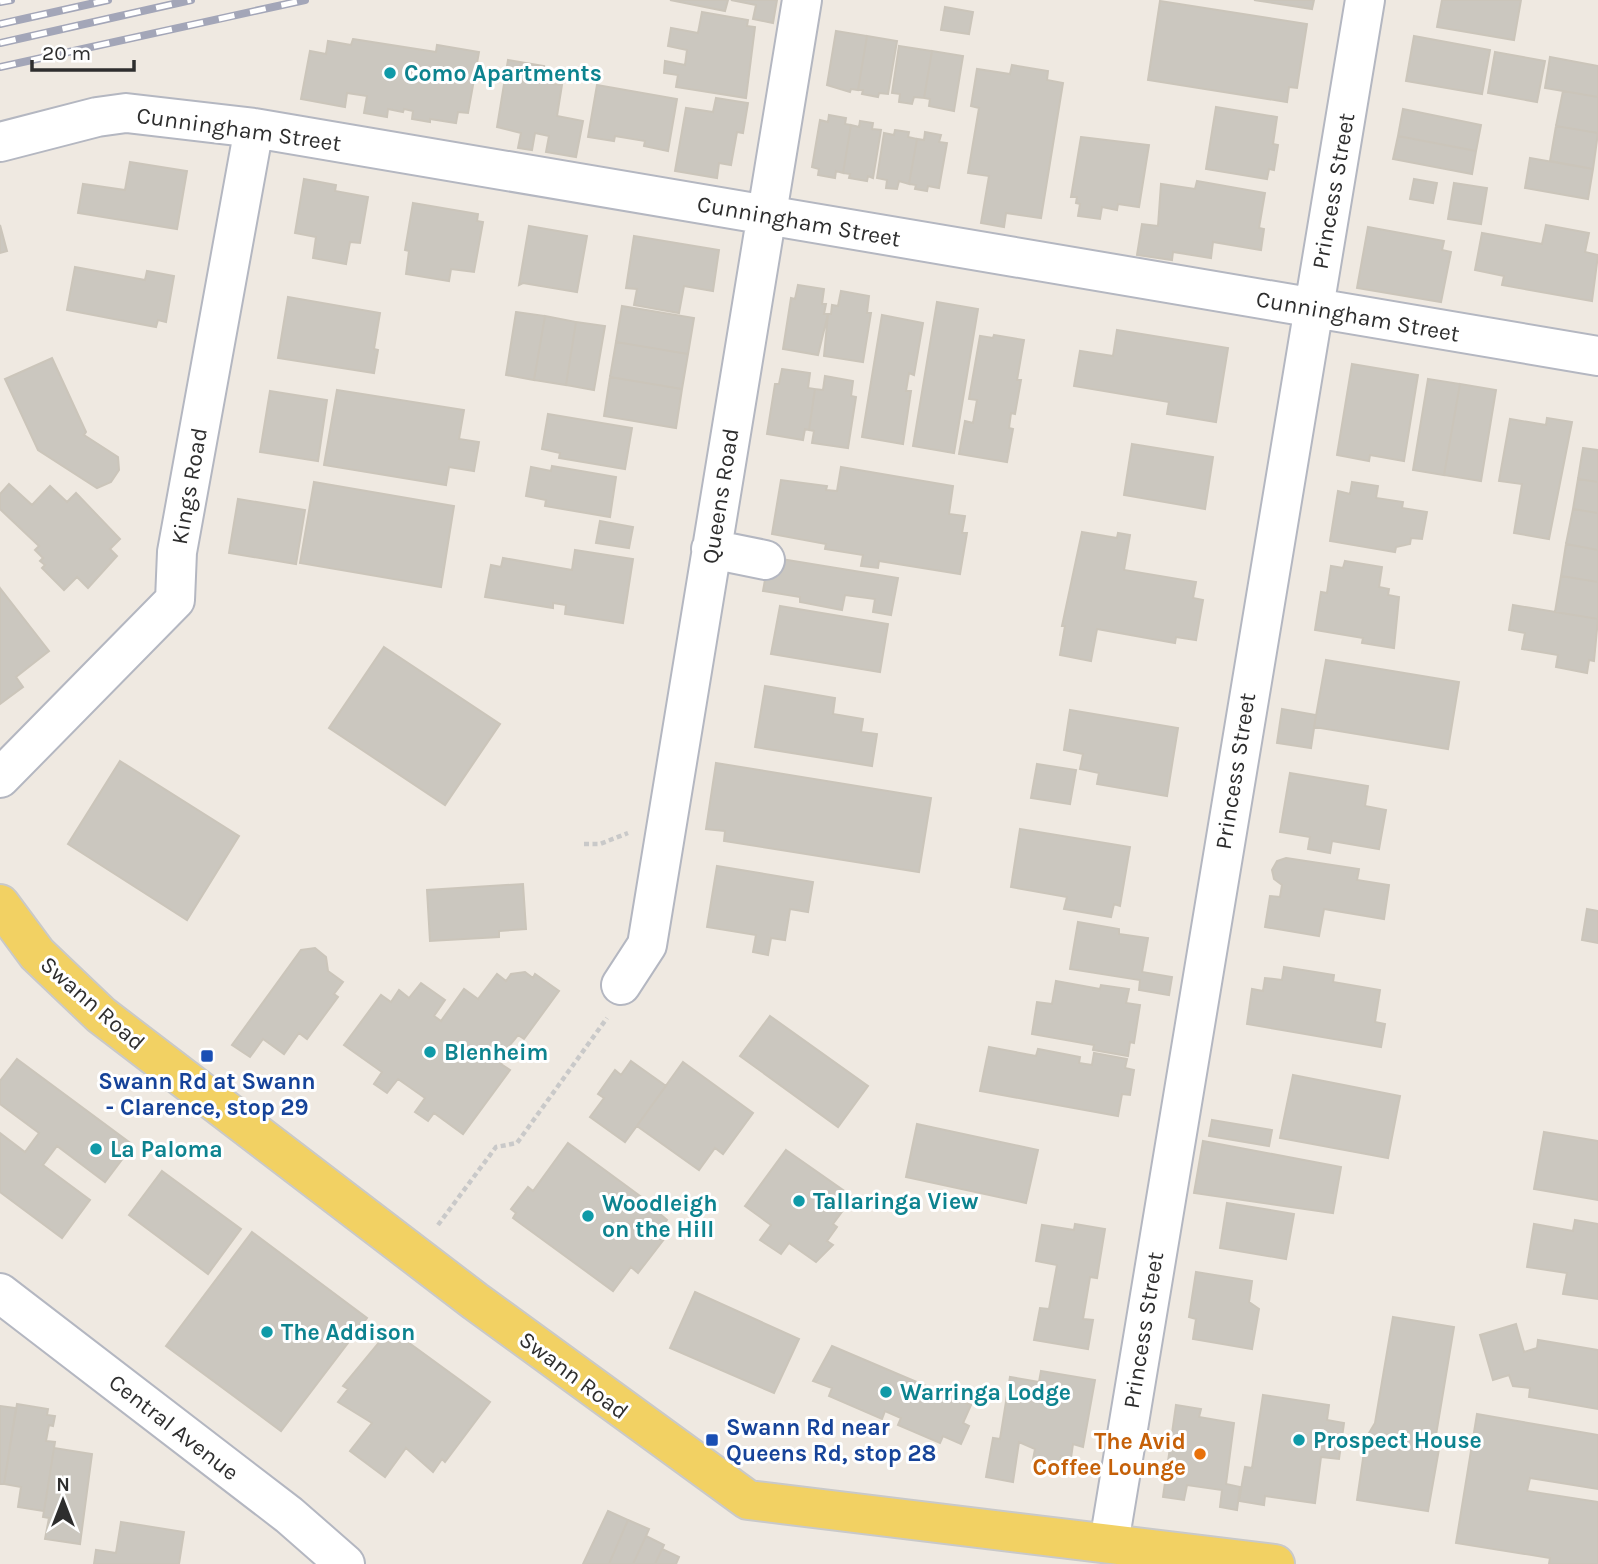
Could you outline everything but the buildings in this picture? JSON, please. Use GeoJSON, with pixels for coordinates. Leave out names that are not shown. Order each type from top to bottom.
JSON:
{"type":"FeatureCollection","features":[{"type":"Feature","properties":{"kind":"main road","name":"Swann Road"},"geometry":{"type":"LineString","coordinates":[[0,904],[37,954],[101,1015],[475,1301],[748,1500],[1275,1564]]}},
{"type":"Feature","properties":{"kind":"street","name":"Queens Road"},"geometry":{"type":"LineString","coordinates":[[615,1001],[647,945],[802,0]]}},
{"type":"Feature","properties":{"kind":"street","name":"Princess Street"},"geometry":{"type":"LineString","coordinates":[[1109,1543],[1365,0]]}},
{"type":"Feature","properties":{"kind":"street","name":"Cunningham Street"},"geometry":{"type":"LineString","coordinates":[[0,142],[97,117],[126,113],[254,128],[1598,356]]}},
{"type":"Feature","properties":{"kind":"street","name":"Kings Road"},"geometry":{"type":"LineString","coordinates":[[0,778],[175,600],[177,552],[254,128]]}},
{"type":"Feature","properties":{"kind":"street"},"geometry":{"type":"LineString","coordinates":[[711,549],[765,560]]}},
{"type":"Feature","properties":{"kind":"street","name":"Central Avenue"},"geometry":{"type":"LineString","coordinates":[[0,1293],[289,1515],[345,1564]]}},
{"type":"Feature","properties":{"kind":"path"},"geometry":{"type":"LineString","coordinates":[[584,844],[600,844],[625,836],[634,826]]}},
{"type":"Feature","properties":{"kind":"path"},"geometry":{"type":"LineString","coordinates":[[438,1225],[496,1147],[517,1143],[615,1001]]}},
{"type":"Feature","properties":{"kind":"railway"},"geometry":{"type":"LineString","coordinates":[[0,2],[11,0]]}},
{"type":"Feature","properties":{"kind":"railway"},"geometry":{"type":"LineString","coordinates":[[0,24],[108,0]]}},
{"type":"Feature","properties":{"kind":"railway"},"geometry":{"type":"LineString","coordinates":[[0,43],[191,0]]}},
{"type":"Feature","properties":{"kind":"railway"},"geometry":{"type":"LineString","coordinates":[[0,67],[305,0]]}},
{"type":"Feature","properties":{"kind":"place","name":"Como Apartments"},"geometry":{"type":"Point","coordinates":[390,73]}},
{"type":"Feature","properties":{"kind":"place","name":"Blenheim"},"geometry":{"type":"Point","coordinates":[430,1052]}},
{"type":"Feature","properties":{"kind":"place","name":"Swann Rd at Swann - Clarence, stop 29"},"geometry":{"type":"Point","coordinates":[207,1056]}},
{"type":"Feature","properties":{"kind":"place","name":"La Paloma"},"geometry":{"type":"Point","coordinates":[96,1149]}},
{"type":"Feature","properties":{"kind":"place","name":"Tallaringa View"},"geometry":{"type":"Point","coordinates":[799,1201]}},
{"type":"Feature","properties":{"kind":"place","name":"Woodleigh on the Hill"},"geometry":{"type":"Point","coordinates":[588,1216]}},
{"type":"Feature","properties":{"kind":"place","name":"The Addison"},"geometry":{"type":"Point","coordinates":[267,1332]}},
{"type":"Feature","properties":{"kind":"place","name":"Warringa Lodge"},"geometry":{"type":"Point","coordinates":[886,1392]}},
{"type":"Feature","properties":{"kind":"place","name":"Swann Rd near Queens Rd, stop 28"},"geometry":{"type":"Point","coordinates":[712,1440]}},
{"type":"Feature","properties":{"kind":"place","name":"Prospect House"},"geometry":{"type":"Point","coordinates":[1299,1440]}},
{"type":"Feature","properties":{"kind":"place","name":"The Avid Coffee Lounge"},"geometry":{"type":"Point","coordinates":[1200,1454]}}]}
